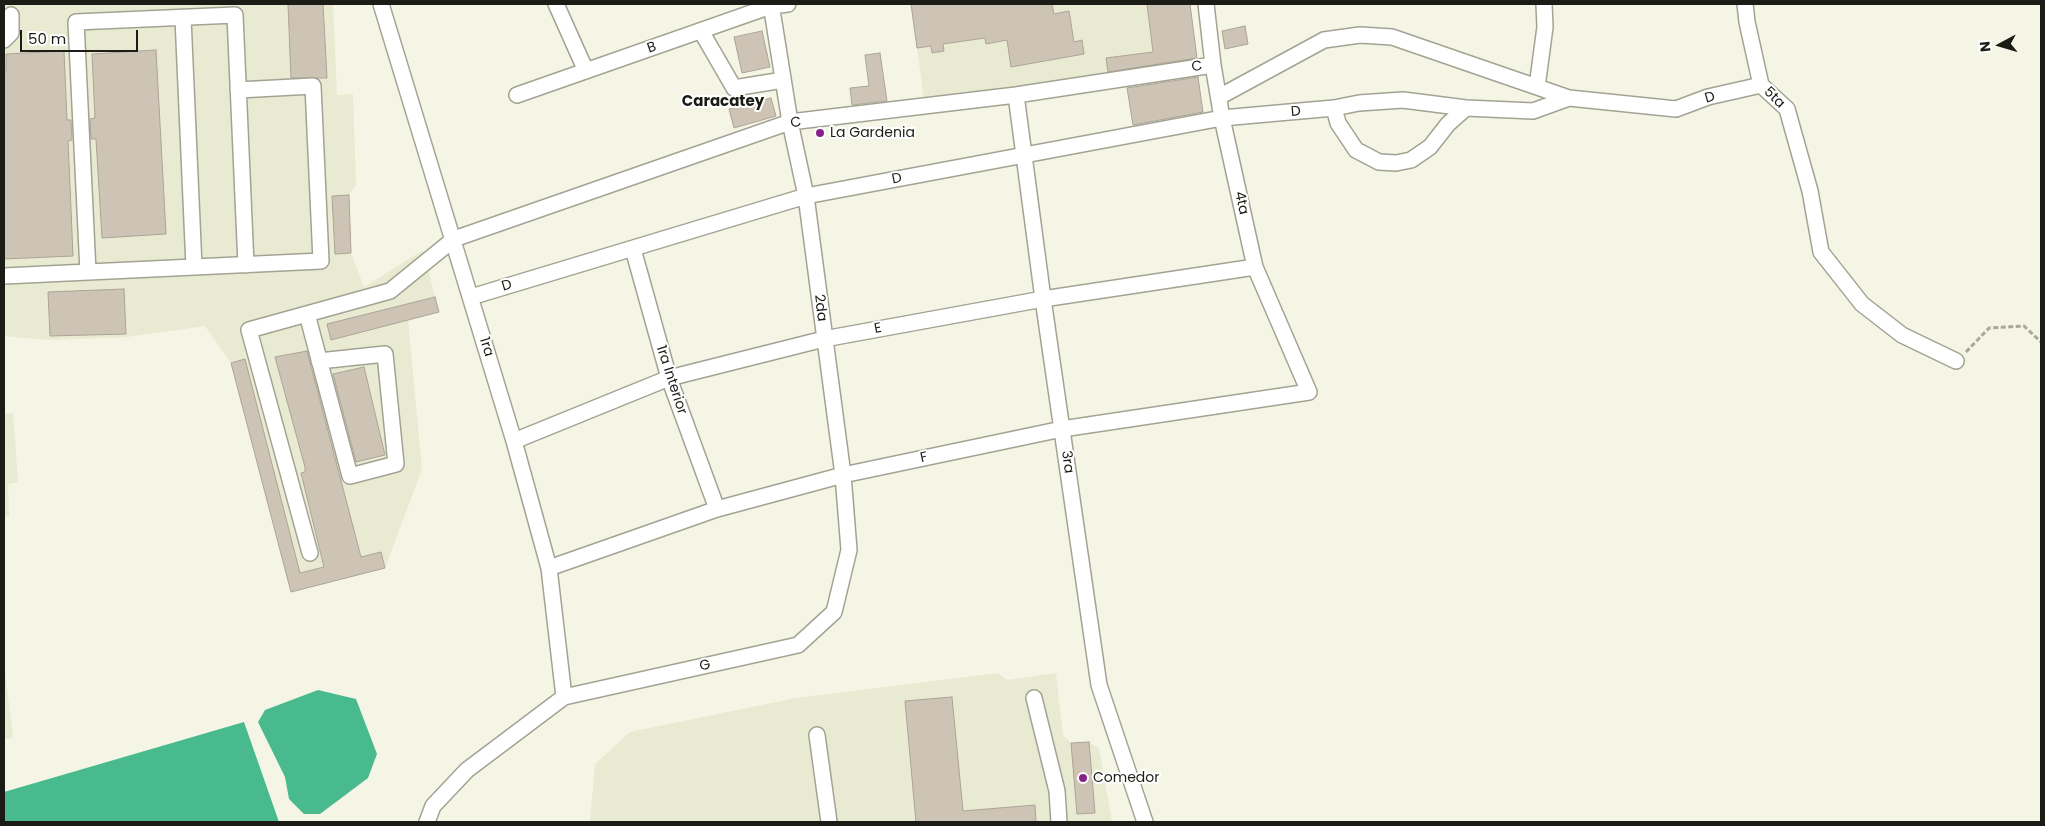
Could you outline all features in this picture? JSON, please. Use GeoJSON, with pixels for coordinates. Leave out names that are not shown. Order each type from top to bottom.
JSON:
{"type":"FeatureCollection","features":[{"type":"Feature","properties":{"kind":"street","name":"1ra"},"geometry":{"type":"LineString","coordinates":[[381,4],[454,238],[514,440],[549,568],[564,697]]}},
{"type":"Feature","properties":{"kind":"street"},"geometry":{"type":"LineString","coordinates":[[556,4],[586,71]]}},
{"type":"Feature","properties":{"kind":"street","name":"B"},"geometry":{"type":"LineString","coordinates":[[517,95],[771,5],[788,4]]}},
{"type":"Feature","properties":{"kind":"street"},"geometry":{"type":"LineString","coordinates":[[1537,87],[1545,27],[1544,4]]}},
{"type":"Feature","properties":{"kind":"street","name":"5ta"},"geometry":{"type":"LineString","coordinates":[[1745,4],[1747,22],[1761,85],[1787,109],[1810,191],[1821,252],[1862,304],[1902,335],[1956,361]]}},
{"type":"Feature","properties":{"kind":"street","name":"2da"},"geometry":{"type":"LineString","coordinates":[[771,5],[790,122],[806,196],[843,475],[849,550],[834,612]]}},
{"type":"Feature","properties":{"kind":"street","name":"4ta"},"geometry":{"type":"LineString","coordinates":[[1210,7],[1213,65],[1222,118],[1255,267],[1309,392]]}},
{"type":"Feature","properties":{"kind":"street"},"geometry":{"type":"LineString","coordinates":[[88,272],[76,22],[235,15],[246,265]]}},
{"type":"Feature","properties":{"kind":"street"},"geometry":{"type":"LineString","coordinates":[[4,40],[11,34],[11,16]]}},
{"type":"Feature","properties":{"kind":"street"},"geometry":{"type":"LineString","coordinates":[[183,18],[194,267]]}},
{"type":"Feature","properties":{"kind":"street"},"geometry":{"type":"LineString","coordinates":[[701,31],[734,88],[783,80]]}},
{"type":"Feature","properties":{"kind":"street","name":"D"},"geometry":{"type":"LineString","coordinates":[[1219,97],[1324,40],[1360,35],[1392,37],[1569,98],[1676,109],[1708,97],[1761,85]]}},
{"type":"Feature","properties":{"kind":"street","name":"C"},"geometry":{"type":"LineString","coordinates":[[454,238],[790,122],[1016,95],[1213,65]]}},
{"type":"Feature","properties":{"kind":"street"},"geometry":{"type":"LineString","coordinates":[[4,276],[321,261],[312,86],[238,90]]}},
{"type":"Feature","properties":{"kind":"street","name":"3ra"},"geometry":{"type":"LineString","coordinates":[[1016,95],[1043,299],[1099,685],[1145,822]]}},
{"type":"Feature","properties":{"kind":"street","name":"D"},"geometry":{"type":"LineString","coordinates":[[471,297],[806,196],[1222,118],[1403,100],[1466,108],[1533,111],[1569,98]]}},
{"type":"Feature","properties":{"kind":"street"},"geometry":{"type":"LineString","coordinates":[[1334,108],[1338,123],[1356,150],[1379,162],[1396,163],[1411,160],[1430,147],[1448,124],[1466,108]]}},
{"type":"Feature","properties":{"kind":"street"},"geometry":{"type":"LineString","coordinates":[[310,553],[249,330],[390,291],[454,238]]}},
{"type":"Feature","properties":{"kind":"street","name":"1ra Interior"},"geometry":{"type":"LineString","coordinates":[[633,249],[669,378],[717,509]]}},
{"type":"Feature","properties":{"kind":"street","name":"E"},"geometry":{"type":"LineString","coordinates":[[514,440],[669,378],[824,339],[1043,299],[1255,267]]}},
{"type":"Feature","properties":{"kind":"street"},"geometry":{"type":"LineString","coordinates":[[307,314],[319,361],[350,476],[396,464],[386,354],[319,361]]}},
{"type":"Feature","properties":{"kind":"street","name":"F"},"geometry":{"type":"LineString","coordinates":[[549,568],[717,509],[843,475],[1062,429],[1309,392]]}},
{"type":"Feature","properties":{"kind":"street","name":"G"},"geometry":{"type":"LineString","coordinates":[[564,697],[798,646],[834,612]]}},
{"type":"Feature","properties":{"kind":"street"},"geometry":{"type":"LineString","coordinates":[[427,822],[433,806],[467,770],[564,697]]}},
{"type":"Feature","properties":{"kind":"street"},"geometry":{"type":"LineString","coordinates":[[1034,698],[1057,791],[1059,822]]}},
{"type":"Feature","properties":{"kind":"street"},"geometry":{"type":"LineString","coordinates":[[817,735],[829,822]]}},
{"type":"Feature","properties":{"kind":"path"},"geometry":{"type":"LineString","coordinates":[[1956,361],[1989,328],[2024,326],[2041,342]]}},
{"type":"Feature","properties":{"kind":"shaded area"},"geometry":{"type":"Polygon","coordinates":[[[4,4],[333,4],[337,95],[353,94],[356,185],[349,195],[351,253],[364,287],[423,250],[439,312],[408,320],[422,469],[385,568],[291,592],[231,363],[205,326],[127,337],[49,340],[4,336],[4,4]]]}},
{"type":"Feature","properties":{"kind":"shaded area"},"geometry":{"type":"Polygon","coordinates":[[[911,4],[1190,4],[1198,63],[924,99],[911,4]]]}},
{"type":"Feature","properties":{"kind":"shaded area"},"geometry":{"type":"Polygon","coordinates":[[[13,413],[18,482],[8,484],[9,516],[4,517],[4,414],[13,413]]]}},
{"type":"Feature","properties":{"kind":"shaded area"},"geometry":{"type":"Polygon","coordinates":[[[4,664],[13,738],[4,739],[4,664]]]}},
{"type":"Feature","properties":{"kind":"shaded area"},"geometry":{"type":"Polygon","coordinates":[[[998,673],[1007,680],[1056,673],[1063,735],[1071,743],[1089,742],[1099,748],[1112,822],[590,822],[595,764],[630,732],[796,698],[998,673]]]}},
{"type":"Feature","properties":{"kind":"shaded area"},"geometry":{"type":"Polygon","coordinates":[[[318,690],[356,699],[377,754],[368,778],[320,814],[304,814],[289,799],[285,777],[258,722],[265,710],[318,690]]]}},
{"type":"Feature","properties":{"kind":"shaded area"},"geometry":{"type":"Polygon","coordinates":[[[244,722],[279,822],[4,822],[4,792],[244,722]]]}},
{"type":"Feature","properties":{"kind":"building"},"geometry":{"type":"Polygon","coordinates":[[[288,4],[323,4],[327,78],[291,78],[288,4]]]}},
{"type":"Feature","properties":{"kind":"building"},"geometry":{"type":"Polygon","coordinates":[[[911,4],[1052,4],[1054,14],[1069,11],[1074,42],[1082,40],[1084,54],[1011,67],[1007,40],[986,44],[985,38],[943,44],[944,51],[932,53],[931,46],[917,48],[911,4]]]}},
{"type":"Feature","properties":{"kind":"building"},"geometry":{"type":"Polygon","coordinates":[[[1147,4],[1190,4],[1197,58],[1108,72],[1106,58],[1153,52],[1147,4]]]}},
{"type":"Feature","properties":{"kind":"building"},"geometry":{"type":"Polygon","coordinates":[[[1245,26],[1248,44],[1225,49],[1222,31],[1245,26]]]}},
{"type":"Feature","properties":{"kind":"building"},"geometry":{"type":"Polygon","coordinates":[[[762,31],[770,67],[742,73],[734,37],[762,31]]]}},
{"type":"Feature","properties":{"kind":"building"},"geometry":{"type":"Polygon","coordinates":[[[156,50],[166,234],[102,238],[96,139],[91,139],[90,119],[95,118],[92,54],[156,50]]]}},
{"type":"Feature","properties":{"kind":"building"},"geometry":{"type":"Polygon","coordinates":[[[64,51],[67,120],[71,120],[72,140],[68,141],[73,256],[4,259],[4,70],[6,70],[6,54],[64,51]]]}},
{"type":"Feature","properties":{"kind":"building"},"geometry":{"type":"Polygon","coordinates":[[[880,53],[887,101],[852,105],[850,88],[869,86],[865,55],[880,53]]]}},
{"type":"Feature","properties":{"kind":"building"},"geometry":{"type":"Polygon","coordinates":[[[1198,77],[1203,112],[1133,125],[1127,88],[1198,77]]]}},
{"type":"Feature","properties":{"kind":"building"},"geometry":{"type":"Polygon","coordinates":[[[771,98],[776,116],[734,128],[729,109],[771,98]]]}},
{"type":"Feature","properties":{"kind":"building"},"geometry":{"type":"Polygon","coordinates":[[[349,195],[351,253],[335,254],[332,196],[349,195]]]}},
{"type":"Feature","properties":{"kind":"building"},"geometry":{"type":"Polygon","coordinates":[[[124,289],[126,334],[50,336],[48,292],[124,289]]]}},
{"type":"Feature","properties":{"kind":"building"},"geometry":{"type":"Polygon","coordinates":[[[435,297],[439,312],[331,340],[327,324],[435,297]]]}},
{"type":"Feature","properties":{"kind":"building"},"geometry":{"type":"Polygon","coordinates":[[[307,351],[361,557],[381,552],[385,568],[291,592],[231,363],[245,359],[300,573],[324,567],[301,473],[305,472],[305,467],[275,357],[307,351]]]}},
{"type":"Feature","properties":{"kind":"building"},"geometry":{"type":"Polygon","coordinates":[[[364,367],[385,455],[356,462],[333,374],[364,367]]]}},
{"type":"Feature","properties":{"kind":"building"},"geometry":{"type":"Polygon","coordinates":[[[952,697],[963,811],[1035,805],[1036,822],[916,822],[905,701],[952,697]]]}},
{"type":"Feature","properties":{"kind":"building","name":"Comedor"},"geometry":{"type":"Polygon","coordinates":[[[1089,742],[1095,813],[1077,814],[1071,743],[1089,742]]]}},
{"type":"Feature","properties":{"kind":"place","name":"La Gardenia"},"geometry":{"type":"Point","coordinates":[820,133]}},
{"type":"Feature","properties":{"kind":"place","name":"Comedor"},"geometry":{"type":"Point","coordinates":[1083,778]}},
{"type":"Feature","properties":{"kind":"district","name":"Caracatey"},"geometry":{"type":"Point","coordinates":[723,102]}}]}
